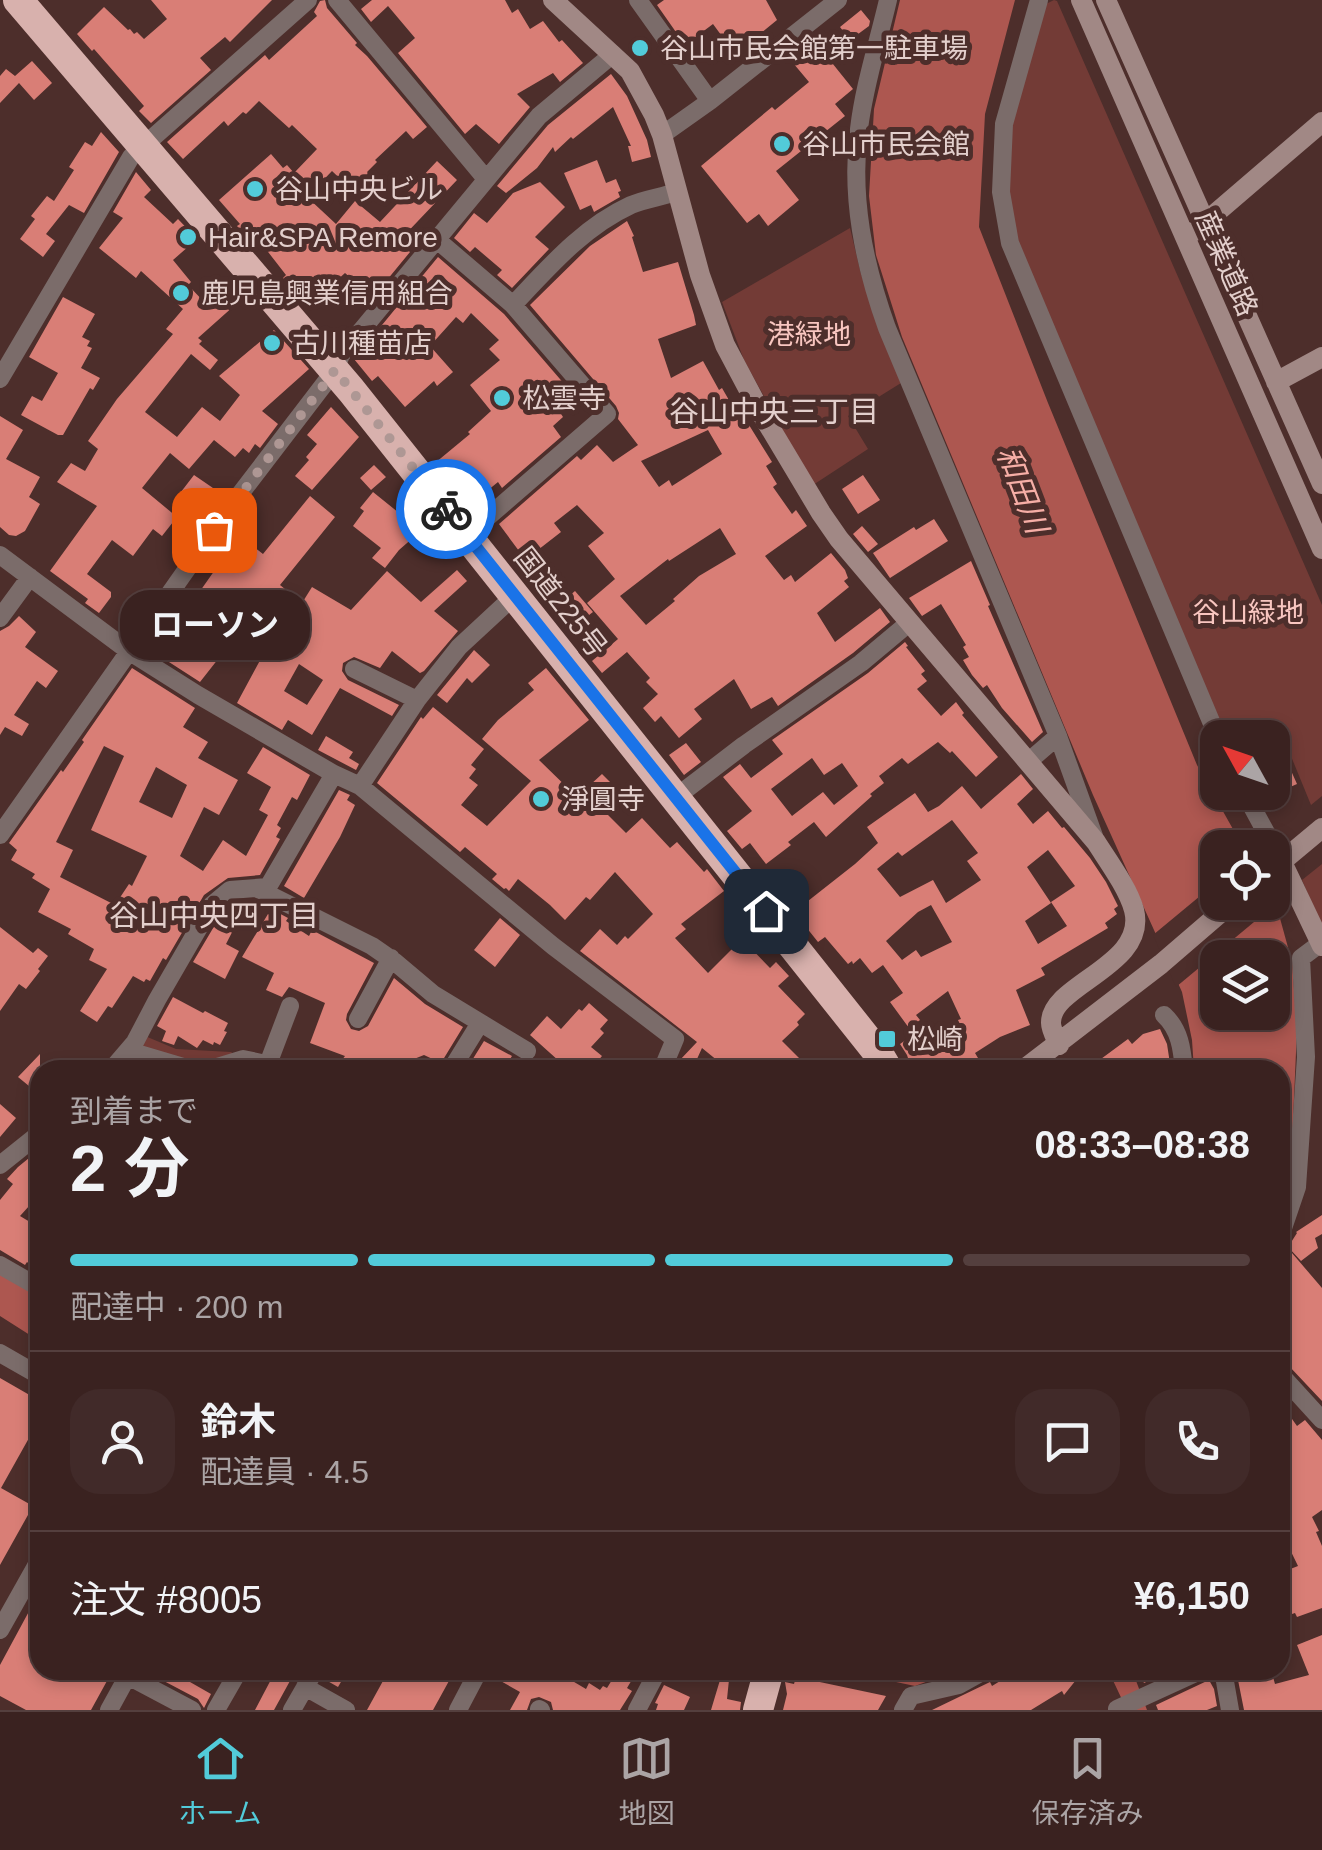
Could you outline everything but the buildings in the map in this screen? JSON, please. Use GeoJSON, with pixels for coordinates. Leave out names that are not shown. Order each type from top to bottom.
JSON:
{"type":"FeatureCollection","features":[{"type":"Feature","properties":{"kind":"highway","name":"国道225号"},"geometry":{"type":"LineString","coordinates":[[18,0],[335,370],[882,1060]]}},
{"type":"Feature","properties":{"kind":"highway"},"geometry":{"type":"LineString","coordinates":[[758,1710],[766,1680]]}},
{"type":"Feature","properties":{"kind":"street"},"geometry":{"type":"LineString","coordinates":[[0,379],[131,157],[308,0]]}},
{"type":"Feature","properties":{"kind":"street"},"geometry":{"type":"LineString","coordinates":[[337,0],[486,179]]}},
{"type":"Feature","properties":{"kind":"street"},"geometry":{"type":"LineString","coordinates":[[554,0],[630,71],[654,115],[709,304],[738,372],[821,513],[1096,842],[1134,909],[1128,944],[1056,1007],[1050,1025],[1059,1044]]}},
{"type":"Feature","properties":{"kind":"street"},"geometry":{"type":"LineString","coordinates":[[638,0],[710,100]]}},
{"type":"Feature","properties":{"kind":"street"},"geometry":{"type":"LineString","coordinates":[[662,134],[838,0]]}},
{"type":"Feature","properties":{"kind":"street"},"geometry":{"type":"LineString","coordinates":[[888,0],[859,129],[857,190],[865,259],[887,328],[1058,736],[1096,842]]}},
{"type":"Feature","properties":{"kind":"street"},"geometry":{"type":"LineString","coordinates":[[1039,0],[1004,124],[1001,192],[1010,243],[1210,720]]}},
{"type":"Feature","properties":{"kind":"street","name":"産業道路"},"geometry":{"type":"LineString","coordinates":[[1081,0],[1322,549]]}},
{"type":"Feature","properties":{"kind":"street","name":"産業道路"},"geometry":{"type":"LineString","coordinates":[[1106,0],[1322,484]]}},
{"type":"Feature","properties":{"kind":"street"},"geometry":{"type":"LineString","coordinates":[[3,827],[234,502],[335,370],[341,355],[539,116],[614,54]]}},
{"type":"Feature","properties":{"kind":"street"},"geometry":{"type":"LineString","coordinates":[[1186,238],[1322,122]]}},
{"type":"Feature","properties":{"kind":"street"},"geometry":{"type":"LineString","coordinates":[[512,305],[568,247],[596,227],[632,205],[676,192]]}},
{"type":"Feature","properties":{"kind":"street"},"geometry":{"type":"LineString","coordinates":[[436,239],[512,305],[607,414],[466,535]]}},
{"type":"Feature","properties":{"kind":"street"},"geometry":{"type":"LineString","coordinates":[[1276,382],[1322,358]]}},
{"type":"Feature","properties":{"kind":"street"},"geometry":{"type":"LineString","coordinates":[[0,555],[130,652],[360,786],[554,947],[675,1039],[666,1060]]}},
{"type":"Feature","properties":{"kind":"street"},"geometry":{"type":"LineString","coordinates":[[0,618],[30,578]]}},
{"type":"Feature","properties":{"kind":"street"},"geometry":{"type":"LineString","coordinates":[[360,786],[418,700],[459,648],[514,594]]}},
{"type":"Feature","properties":{"kind":"street"},"geometry":{"type":"LineString","coordinates":[[676,797],[861,663],[910,622]]}},
{"type":"Feature","properties":{"kind":"street"},"geometry":{"type":"LineString","coordinates":[[354,669],[418,700]]}},
{"type":"Feature","properties":{"kind":"street"},"geometry":{"type":"LineString","coordinates":[[1029,762],[1058,736]]}},
{"type":"Feature","properties":{"kind":"street"},"geometry":{"type":"LineString","coordinates":[[120,1060],[212,905],[230,890],[268,887],[334,774]]}},
{"type":"Feature","properties":{"kind":"street"},"geometry":{"type":"LineString","coordinates":[[1290,855],[1322,828]]}},
{"type":"Feature","properties":{"kind":"street"},"geometry":{"type":"LineString","coordinates":[[258,889],[372,946],[433,994],[527,1051]]}},
{"type":"Feature","properties":{"kind":"street"},"geometry":{"type":"LineString","coordinates":[[1290,889],[1321,945],[1301,958],[1306,1057],[1297,1187],[1290,1212]]}},
{"type":"Feature","properties":{"kind":"street"},"geometry":{"type":"LineString","coordinates":[[1037,1060],[1213,920]]}},
{"type":"Feature","properties":{"kind":"street"},"geometry":{"type":"LineString","coordinates":[[358,1020],[391,958]]}},
{"type":"Feature","properties":{"kind":"street"},"geometry":{"type":"LineString","coordinates":[[270,1060],[290,1006]]}},
{"type":"Feature","properties":{"kind":"street"},"geometry":{"type":"LineString","coordinates":[[1164,1015],[1178,1035],[1183,1060]]}},
{"type":"Feature","properties":{"kind":"street"},"geometry":{"type":"LineString","coordinates":[[457,1060],[480,1023]]}},
{"type":"Feature","properties":{"kind":"street"},"geometry":{"type":"LineString","coordinates":[[129,1051],[159,1060]]}},
{"type":"Feature","properties":{"kind":"street"},"geometry":{"type":"LineString","coordinates":[[0,1165],[30,1141]]}},
{"type":"Feature","properties":{"kind":"street"},"geometry":{"type":"LineString","coordinates":[[0,1265],[30,1282]]}},
{"type":"Feature","properties":{"kind":"street"},"geometry":{"type":"LineString","coordinates":[[0,1353],[30,1370]]}},
{"type":"Feature","properties":{"kind":"street"},"geometry":{"type":"LineString","coordinates":[[1290,1385],[1322,1420]]}},
{"type":"Feature","properties":{"kind":"street"},"geometry":{"type":"LineString","coordinates":[[1290,1397],[1297,1392]]}},
{"type":"Feature","properties":{"kind":"street"},"geometry":{"type":"LineString","coordinates":[[0,1630],[30,1577]]}},
{"type":"Feature","properties":{"kind":"street"},"geometry":{"type":"LineString","coordinates":[[109,1710],[126,1680]]}},
{"type":"Feature","properties":{"kind":"street"},"geometry":{"type":"LineString","coordinates":[[142,1680],[192,1710]]}},
{"type":"Feature","properties":{"kind":"street"},"geometry":{"type":"LineString","coordinates":[[216,1710],[232,1680]]}},
{"type":"Feature","properties":{"kind":"street"},"geometry":{"type":"LineString","coordinates":[[292,1710],[309,1680]]}},
{"type":"Feature","properties":{"kind":"street"},"geometry":{"type":"LineString","coordinates":[[312,1680],[346,1710]]}},
{"type":"Feature","properties":{"kind":"street"},"geometry":{"type":"LineString","coordinates":[[458,1710],[474,1680]]}},
{"type":"Feature","properties":{"kind":"street"},"geometry":{"type":"LineString","coordinates":[[636,1710],[652,1680]]}},
{"type":"Feature","properties":{"kind":"street"},"geometry":{"type":"LineString","coordinates":[[903,1710],[911,1696],[967,1680]]}},
{"type":"Feature","properties":{"kind":"street"},"geometry":{"type":"LineString","coordinates":[[1119,1708],[1180,1680]]}},
{"type":"Feature","properties":{"kind":"street"},"geometry":{"type":"LineString","coordinates":[[1225,1680],[1230,1710]]}},
{"type":"Feature","properties":{"kind":"green space","name":"谷山緑地"},"geometry":{"type":"Polygon","coordinates":[[[1057,1],[1322,605],[1322,796],[1311,805],[1290,754],[1290,720],[1218,720],[1017,242],[1009,193],[1009,126],[1046,4],[1057,1]]]}},
{"type":"Feature","properties":{"kind":"green space","name":"港緑地"},"geometry":{"type":"Polygon","coordinates":[[[850,228],[861,274],[901,383],[848,416],[868,449],[813,485],[744,360],[722,302],[850,228]]]}},
{"type":"Feature","properties":{"kind":"green space"},"geometry":{"type":"Polygon","coordinates":[[[1322,864],[1322,927],[1302,880],[1322,864]]]}},
{"type":"Feature","properties":{"kind":"green space"},"geometry":{"type":"Polygon","coordinates":[[[145,1036],[176,1049],[235,1055],[221,1060],[184,1060],[141,1048],[145,1036]]]}},
{"type":"Feature","properties":{"kind":"water","name":"和田川"},"geometry":{"type":"Polygon","coordinates":[[[900,0],[1015,0],[985,114],[979,227],[1200,770],[1200,810],[1222,810],[1233,830],[1200,830],[1200,920],[1280,920],[1286,940],[1200,940],[1200,1030],[1290,1030],[1290,955],[1297,1029],[1290,1170],[1290,1060],[1193,1060],[1182,992],[1093,795],[902,337],[876,255],[869,196],[874,109],[900,0]]]}},
{"type":"Feature","properties":{"kind":"water"},"geometry":{"type":"Polygon","coordinates":[[[0,1273],[30,1290],[30,1335],[0,1316],[0,1273]]]}},
{"type":"Feature","properties":{"kind":"water"},"geometry":{"type":"Polygon","coordinates":[[[886,1680],[931,1680],[915,1686],[886,1680]]]}},
{"type":"Feature","properties":{"kind":"water"},"geometry":{"type":"Polygon","coordinates":[[[1113,1680],[1136,1680],[1147,1710],[1127,1710],[1113,1680]]]}},
{"type":"Feature","properties":{"kind":"pier"},"geometry":{"type":"Polygon","coordinates":[[[1200,896],[1200,920],[1256,920],[1232,940],[1200,940],[1200,967],[1176,987],[1153,935],[1200,896]]]}},
{"type":"Feature","properties":{"kind":"way so far"},"geometry":{"type":"LineString","coordinates":[[214,530],[335,370],[446,509]]}},
{"type":"Feature","properties":{"kind":"place","name":"谷山市民会館第一駐車場"},"geometry":{"type":"Point","coordinates":[640,48]}},
{"type":"Feature","properties":{"kind":"place","name":"谷山市民会館"},"geometry":{"type":"Point","coordinates":[782,144]}},
{"type":"Feature","properties":{"kind":"place","name":"谷山中央ビル"},"geometry":{"type":"Point","coordinates":[255,189]}},
{"type":"Feature","properties":{"kind":"place","name":"Hair&SPA Remore"},"geometry":{"type":"Point","coordinates":[188,237]}},
{"type":"Feature","properties":{"kind":"place","name":"鹿児島興業信用組合"},"geometry":{"type":"Point","coordinates":[181,293]}},
{"type":"Feature","properties":{"kind":"place","name":"古川種苗店"},"geometry":{"type":"Point","coordinates":[272,343]}},
{"type":"Feature","properties":{"kind":"place","name":"松雲寺"},"geometry":{"type":"Point","coordinates":[502,398]}},
{"type":"Feature","properties":{"kind":"place","name":"ローソン"},"geometry":{"type":"Point","coordinates":[214,530]}},
{"type":"Feature","properties":{"kind":"place","name":"淨圓寺"},"geometry":{"type":"Point","coordinates":[541,799]}},
{"type":"Feature","properties":{"kind":"place","name":"松崎"},"geometry":{"type":"Point","coordinates":[887,1039]}},
{"type":"Feature","properties":{"kind":"district","name":"谷山中央三丁目"},"geometry":{"type":"Point","coordinates":[774,412]}},
{"type":"Feature","properties":{"kind":"district","name":"谷山中央四丁目"},"geometry":{"type":"Point","coordinates":[214,916]}},
{"type":"Feature","properties":{"kind":"route"},"geometry":{"type":"LineString","coordinates":[[446,509],[766,911]]}}]}
